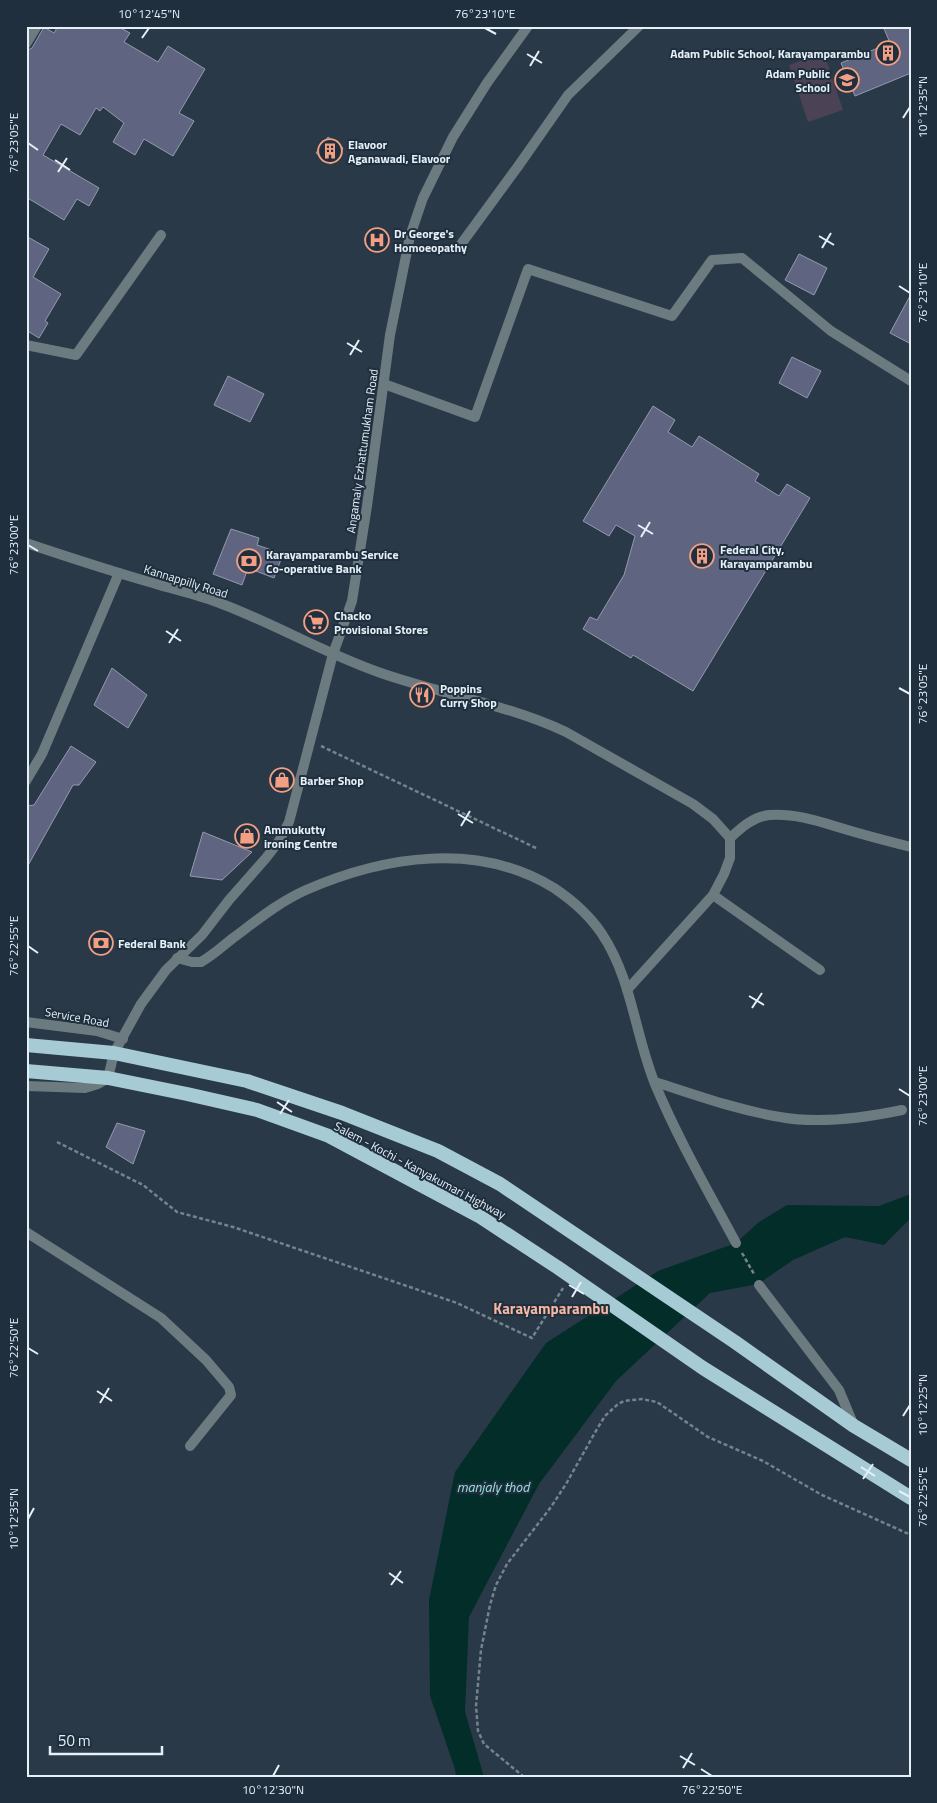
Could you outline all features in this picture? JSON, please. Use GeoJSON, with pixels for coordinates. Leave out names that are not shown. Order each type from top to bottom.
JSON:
{"type":"FeatureCollection","features":[{"type":"Feature","properties":{"kind":"highway","name":"Salem - Kochi - Kanyakumari Highway"},"geometry":{"type":"LineString","coordinates":[[26,1045],[114,1053],[247,1081],[342,1113],[438,1151],[500,1184],[735,1342],[854,1426]]}},
{"type":"Feature","properties":{"kind":"highway","name":"Salem - Kochi - Kanyakumari Highway"},"geometry":{"type":"LineString","coordinates":[[26,1071],[108,1078],[187,1094],[257,1110],[329,1136],[479,1216],[557,1267],[703,1368],[911,1498]]}},
{"type":"Feature","properties":{"kind":"highway"},"geometry":{"type":"LineString","coordinates":[[854,1426],[911,1460]]}},
{"type":"Feature","properties":{"kind":"street"},"geometry":{"type":"LineString","coordinates":[[26,44],[37,26]]}},
{"type":"Feature","properties":{"kind":"street","name":"Angamaly Ezhattumukham Road"},"geometry":{"type":"LineString","coordinates":[[108,1078],[114,1053],[141,1004],[177,958],[202,935],[279,841],[289,822],[333,654],[352,601],[390,335],[410,236],[422,198],[453,137],[487,82],[528,26]]}},
{"type":"Feature","properties":{"kind":"street"},"geometry":{"type":"LineString","coordinates":[[459,247],[568,95],[639,26]]}},
{"type":"Feature","properties":{"kind":"street"},"geometry":{"type":"LineString","coordinates":[[26,345],[76,355],[161,235]]}},
{"type":"Feature","properties":{"kind":"street"},"geometry":{"type":"LineString","coordinates":[[384,384],[475,417],[528,269],[672,316],[712,260],[742,258],[831,331],[911,381]]}},
{"type":"Feature","properties":{"kind":"street","name":"Kannappilly Road"},"geometry":{"type":"LineString","coordinates":[[26,543],[221,604],[333,654],[417,685],[523,714],[566,732],[692,804],[713,819],[730,838]]}},
{"type":"Feature","properties":{"kind":"street"},"geometry":{"type":"LineString","coordinates":[[26,781],[42,754],[119,573]]}},
{"type":"Feature","properties":{"kind":"street"},"geometry":{"type":"LineString","coordinates":[[627,990],[713,895],[730,858],[730,838],[743,826],[756,819],[769,816],[806,818],[911,847]]}},
{"type":"Feature","properties":{"kind":"street"},"geometry":{"type":"LineString","coordinates":[[177,958],[197,963],[206,959],[264,914],[304,891],[398,862],[451,858],[475,860],[502,866],[532,876],[561,893],[584,912],[603,934],[627,990],[655,1082],[680,1140],[736,1243]]}},
{"type":"Feature","properties":{"kind":"street"},"geometry":{"type":"LineString","coordinates":[[713,895],[820,970]]}},
{"type":"Feature","properties":{"kind":"street","name":"Service Road"},"geometry":{"type":"LineString","coordinates":[[26,1022],[97,1031],[123,1039]]}},
{"type":"Feature","properties":{"kind":"street"},"geometry":{"type":"LineString","coordinates":[[26,1086],[86,1088],[108,1078]]}},
{"type":"Feature","properties":{"kind":"street"},"geometry":{"type":"LineString","coordinates":[[655,1082],[736,1107],[781,1118],[847,1118],[880,1115],[902,1110]]}},
{"type":"Feature","properties":{"kind":"street"},"geometry":{"type":"LineString","coordinates":[[26,1232],[161,1318],[206,1360],[228,1387],[230,1395],[190,1446]]}},
{"type":"Feature","properties":{"kind":"street"},"geometry":{"type":"LineString","coordinates":[[759,1285],[839,1390],[854,1426]]}},
{"type":"Feature","properties":{"kind":"path"},"geometry":{"type":"LineString","coordinates":[[310,740],[536,848]]}},
{"type":"Feature","properties":{"kind":"path"},"geometry":{"type":"LineString","coordinates":[[56,1142],[142,1184],[177,1212],[233,1227],[457,1303],[532,1338],[570,1276]]}},
{"type":"Feature","properties":{"kind":"path"},"geometry":{"type":"LineString","coordinates":[[736,1243],[759,1285]]}},
{"type":"Feature","properties":{"kind":"path"},"geometry":{"type":"LineString","coordinates":[[524,1777],[484,1744],[478,1731],[476,1706],[481,1650],[490,1605],[504,1568],[521,1543],[551,1507],[605,1416],[618,1404],[624,1401],[642,1399],[657,1402],[708,1438],[763,1461],[822,1495],[911,1535]]}},
{"type":"Feature","properties":{"kind":"shaded area"},"geometry":{"type":"Polygon","coordinates":[[[824,53],[843,110],[808,122],[789,65],[824,53]]]}},
{"type":"Feature","properties":{"kind":"water","name":"manjaly thod"},"geometry":{"type":"Polygon","coordinates":[[[911,1194],[911,1218],[884,1245],[845,1237],[793,1260],[758,1284],[710,1293],[616,1381],[539,1484],[469,1617],[465,1712],[484,1777],[456,1777],[430,1696],[429,1600],[455,1472],[546,1343],[658,1271],[736,1243],[759,1222],[787,1205],[879,1206],[911,1194]]]}},
{"type":"Feature","properties":{"kind":"building"},"geometry":{"type":"Polygon","coordinates":[[[58,26],[117,26],[130,33],[124,42],[158,62],[168,46],[205,69],[179,113],[194,121],[173,156],[144,139],[135,155],[113,142],[124,123],[103,107],[100,111],[96,108],[80,135],[61,124],[43,155],[99,188],[89,206],[77,199],[64,220],[26,197],[26,51],[32,48],[44,27],[54,33],[58,26]]]}},
{"type":"Feature","properties":{"kind":"building","name":"Adam Public School, Karayamparambu"},"geometry":{"type":"Polygon","coordinates":[[[883,26],[911,26],[911,73],[855,96],[841,63],[890,43],[883,26]]]}},
{"type":"Feature","properties":{"kind":"building","name":"Elavoor Aganawadi, Elavoor"},"geometry":{"type":"Polygon","coordinates":[[[328,137],[343,148],[331,164],[316,153],[328,137]]]}},
{"type":"Feature","properties":{"kind":"building"},"geometry":{"type":"Polygon","coordinates":[[[26,236],[49,249],[33,277],[61,294],[45,321],[48,323],[39,338],[26,330],[26,236]]]}},
{"type":"Feature","properties":{"kind":"building"},"geometry":{"type":"Polygon","coordinates":[[[799,254],[827,268],[814,295],[785,280],[799,254]]]}},
{"type":"Feature","properties":{"kind":"building"},"geometry":{"type":"Polygon","coordinates":[[[911,294],[911,344],[890,333],[911,294]]]}},
{"type":"Feature","properties":{"kind":"building"},"geometry":{"type":"Polygon","coordinates":[[[792,357],[821,371],[807,398],[779,383],[792,357]]]}},
{"type":"Feature","properties":{"kind":"building"},"geometry":{"type":"Polygon","coordinates":[[[228,376],[264,394],[250,422],[214,405],[228,376]]]}},
{"type":"Feature","properties":{"kind":"building","name":"Federal City, Karayamparambu"},"geometry":{"type":"Polygon","coordinates":[[[653,406],[675,420],[668,432],[692,447],[699,436],[759,474],[755,481],[779,496],[787,484],[810,498],[693,691],[633,655],[631,658],[583,629],[590,617],[597,620],[624,575],[635,536],[616,525],[609,536],[583,521],[653,406]]]}},
{"type":"Feature","properties":{"kind":"building","name":"Karayamparambu Service Co-operative Bank"},"geometry":{"type":"Polygon","coordinates":[[[231,529],[259,538],[257,545],[283,554],[274,578],[248,568],[242,585],[213,574],[231,529]]]}},
{"type":"Feature","properties":{"kind":"building"},"geometry":{"type":"Polygon","coordinates":[[[112,668],[147,695],[128,728],[94,705],[112,668]]]}},
{"type":"Feature","properties":{"kind":"building"},"geometry":{"type":"Polygon","coordinates":[[[71,746],[96,762],[79,785],[73,785],[26,869],[26,806],[34,805],[71,746]]]}},
{"type":"Feature","properties":{"kind":"building"},"geometry":{"type":"Polygon","coordinates":[[[203,832],[252,852],[222,880],[190,876],[203,832]]]}},
{"type":"Feature","properties":{"kind":"building"},"geometry":{"type":"Polygon","coordinates":[[[117,1123],[145,1131],[133,1164],[106,1147],[117,1123]]]}},
{"type":"Feature","properties":{"kind":"place","name":"Adam Public School, Karayamparambu"},"geometry":{"type":"Point","coordinates":[888,53]}},
{"type":"Feature","properties":{"kind":"place","name":"Adam Public School"},"geometry":{"type":"Point","coordinates":[847,80]}},
{"type":"Feature","properties":{"kind":"place","name":"Elavoor Aganawadi, Elavoor"},"geometry":{"type":"Point","coordinates":[330,151]}},
{"type":"Feature","properties":{"kind":"place","name":"Dr George's Homoeopathy"},"geometry":{"type":"Point","coordinates":[377,240]}},
{"type":"Feature","properties":{"kind":"place","name":"Federal City, Karayamparambu"},"geometry":{"type":"Point","coordinates":[702,556]}},
{"type":"Feature","properties":{"kind":"place","name":"Karayamparambu Service Co-operative Bank"},"geometry":{"type":"Point","coordinates":[249,561]}},
{"type":"Feature","properties":{"kind":"place","name":"Chacko Provisional Stores"},"geometry":{"type":"Point","coordinates":[316,622]}},
{"type":"Feature","properties":{"kind":"place","name":"Poppins Curry Shop"},"geometry":{"type":"Point","coordinates":[422,695]}},
{"type":"Feature","properties":{"kind":"place","name":"Barber Shop"},"geometry":{"type":"Point","coordinates":[282,780]}},
{"type":"Feature","properties":{"kind":"place","name":"Ammukutty ironing Centre"},"geometry":{"type":"Point","coordinates":[247,836]}},
{"type":"Feature","properties":{"kind":"place","name":"Federal Bank"},"geometry":{"type":"Point","coordinates":[101,943]}},
{"type":"Feature","properties":{"kind":"district","name":"Karayamparambu"},"geometry":{"type":"Point","coordinates":[551,1308]}}]}
